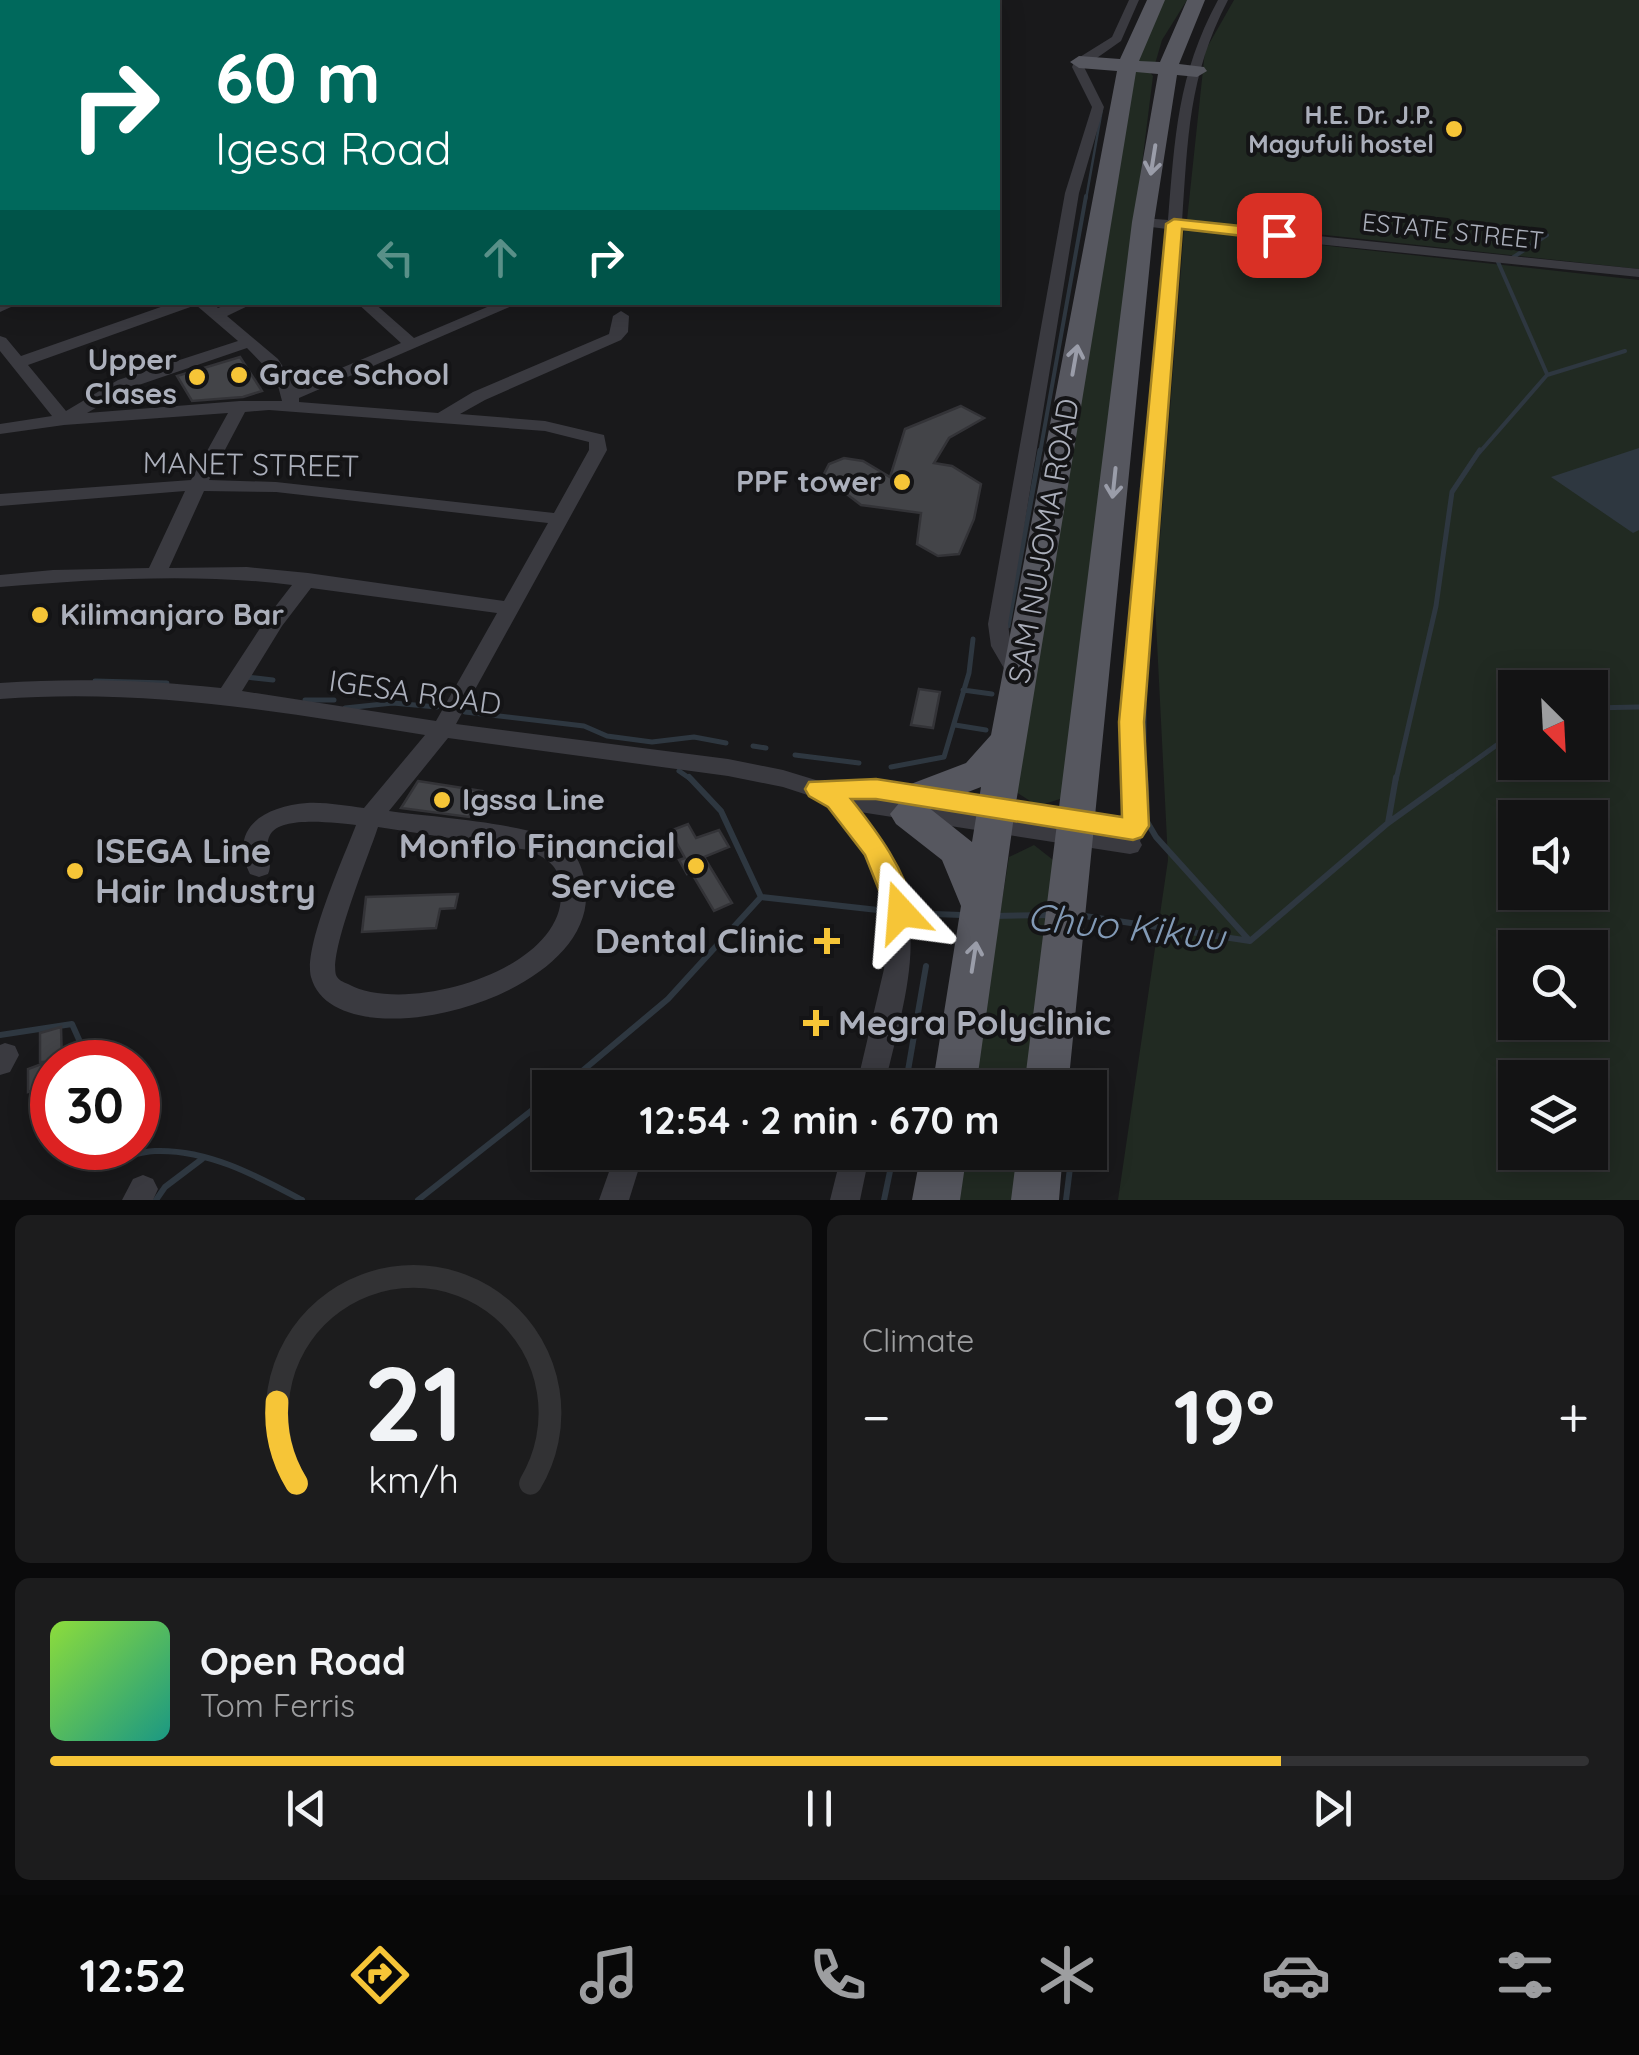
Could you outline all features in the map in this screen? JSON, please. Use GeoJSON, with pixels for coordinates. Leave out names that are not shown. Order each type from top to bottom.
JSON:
{"type":"FeatureCollection","features":[{"type":"Feature","properties":{"kind":"main road","name":"SAM NUJOMA ROAD"},"geometry":{"type":"LineString","coordinates":[[957,1070],[994,818],[1127,66],[1156,0]]}},
{"type":"Feature","properties":{"kind":"main road","name":"SAM NUJOMA ROAD"},"geometry":{"type":"LineString","coordinates":[[1048,1070],[1064,907],[1182,70],[1180,31],[1196,0]]}},
{"type":"Feature","properties":{"kind":"main road"},"geometry":{"type":"LineString","coordinates":[[1079,62],[1182,70]]}},
{"type":"Feature","properties":{"kind":"main road"},"geometry":{"type":"LineString","coordinates":[[982,908],[961,852],[912,805],[979,773],[1010,736]]}},
{"type":"Feature","properties":{"kind":"main road"},"geometry":{"type":"LineString","coordinates":[[936,1200],[941,1170]]}},
{"type":"Feature","properties":{"kind":"main road"},"geometry":{"type":"LineString","coordinates":[[1035,1200],[1038,1170]]}},
{"type":"Feature","properties":{"kind":"street"},"geometry":{"type":"LineString","coordinates":[[1020,676],[1001,646],[999,618],[1072,192],[1098,107],[1079,62],[1117,39],[1134,0]]}},
{"type":"Feature","properties":{"kind":"street"},"geometry":{"type":"LineString","coordinates":[[1182,70],[1224,0]]}},
{"type":"Feature","properties":{"kind":"street","name":"ESTATE STREET"},"geometry":{"type":"LineString","coordinates":[[1158,223],[1639,273]]}},
{"type":"Feature","properties":{"kind":"street","name":"IGESA ROAD"},"geometry":{"type":"LineString","coordinates":[[0,691],[113,684],[228,694],[442,730],[571,743],[772,775],[828,794],[1132,836],[1137,801],[1132,722],[1158,223]]}},
{"type":"Feature","properties":{"kind":"street"},"geometry":{"type":"LineString","coordinates":[[17,363],[182,305]]}},
{"type":"Feature","properties":{"kind":"street"},"geometry":{"type":"LineString","coordinates":[[366,305],[412,345]]}},
{"type":"Feature","properties":{"kind":"street"},"geometry":{"type":"LineString","coordinates":[[292,400],[507,305]]}},
{"type":"Feature","properties":{"kind":"street"},"geometry":{"type":"LineString","coordinates":[[208,309],[250,342],[288,382],[292,400]]}},
{"type":"Feature","properties":{"kind":"street"},"geometry":{"type":"LineString","coordinates":[[441,418],[479,396],[615,337],[620,332],[621,316]]}},
{"type":"Feature","properties":{"kind":"street"},"geometry":{"type":"LineString","coordinates":[[0,340],[64,420]]}},
{"type":"Feature","properties":{"kind":"street"},"geometry":{"type":"LineString","coordinates":[[64,420],[124,384],[250,342]]}},
{"type":"Feature","properties":{"kind":"street"},"geometry":{"type":"LineString","coordinates":[[0,429],[292,400],[545,426],[594,435],[601,443],[442,730],[370,817],[326,942],[323,974],[328,987],[358,1003],[418,1008],[477,992],[534,962],[566,929],[574,910],[574,874],[567,862],[546,846],[370,817],[307,812],[269,821],[256,838],[258,867]]}},
{"type":"Feature","properties":{"kind":"street"},"geometry":{"type":"LineString","coordinates":[[156,573],[240,406]]}},
{"type":"Feature","properties":{"kind":"street","name":"MANET STREET"},"geometry":{"type":"LineString","coordinates":[[0,500],[197,485],[327,490],[560,518]]}},
{"type":"Feature","properties":{"kind":"street"},"geometry":{"type":"LineString","coordinates":[[0,580],[247,573],[509,608]]}},
{"type":"Feature","properties":{"kind":"street"},"geometry":{"type":"LineString","coordinates":[[228,694],[308,579]]}},
{"type":"Feature","properties":{"kind":"street"},"geometry":{"type":"LineString","coordinates":[[828,794],[876,849],[900,910],[898,961],[874,1070]]}},
{"type":"Feature","properties":{"kind":"street"},"geometry":{"type":"LineString","coordinates":[[614,1200],[624,1170]]}},
{"type":"Feature","properties":{"kind":"street"},"geometry":{"type":"LineString","coordinates":[[845,1200],[852,1170]]}},
{"type":"Feature","properties":{"kind":"shaded area"},"geometry":{"type":"Polygon","coordinates":[[[1164,0],[1187,0],[1162,40],[1155,64],[1135,62],[1164,0]]]}},
{"type":"Feature","properties":{"kind":"shaded area"},"geometry":{"type":"Polygon","coordinates":[[[1234,0],[1639,0],[1639,269],[1187,220],[1205,51],[1234,0]]]}},
{"type":"Feature","properties":{"kind":"shaded area"},"geometry":{"type":"Polygon","coordinates":[[[1132,69],[1148,70],[1153,76],[1063,798],[1038,806],[1016,792],[1132,69]]]}},
{"type":"Feature","properties":{"kind":"shaded area"},"geometry":{"type":"Polygon","coordinates":[[[1184,230],[1639,280],[1639,1200],[1118,1200],[1168,860],[1155,602],[1184,230]]]}},
{"type":"Feature","properties":{"kind":"shaded area"},"geometry":{"type":"Polygon","coordinates":[[[1639,448],[1639,530],[1633,533],[1551,477],[1639,448]]]}},
{"type":"Feature","properties":{"kind":"shaded area"},"geometry":{"type":"Polygon","coordinates":[[[1034,845],[1057,863],[1033,1070],[975,1070],[1009,857],[1034,845]]]}},
{"type":"Feature","properties":{"kind":"shaded area"},"geometry":{"type":"Polygon","coordinates":[[[958,1170],[1021,1170],[1017,1200],[954,1200],[958,1170]]]}},
{"type":"Feature","properties":{"kind":"building"},"geometry":{"type":"Polygon","coordinates":[[[240,357],[262,391],[243,397],[192,401],[177,376],[240,357]]]}},
{"type":"Feature","properties":{"kind":"building","name":"PPF tower"},"geometry":{"type":"Polygon","coordinates":[[[961,406],[984,418],[949,438],[934,463],[952,466],[981,484],[974,519],[959,554],[938,556],[917,544],[921,513],[861,505],[823,476],[829,464],[844,458],[863,461],[890,477],[905,429],[961,406]]]}},
{"type":"Feature","properties":{"kind":"building"},"geometry":{"type":"Polygon","coordinates":[[[919,689],[940,692],[933,728],[911,725],[919,689]]]}},
{"type":"Feature","properties":{"kind":"building","name":"Igssa Line"},"geometry":{"type":"Polygon","coordinates":[[[418,781],[482,791],[469,817],[401,808],[418,781]]]}},
{"type":"Feature","properties":{"kind":"building","name":"Monflo Financial Service"},"geometry":{"type":"Polygon","coordinates":[[[688,824],[696,838],[719,830],[729,847],[704,857],[732,903],[714,911],[691,872],[687,874],[679,860],[685,858],[670,831],[688,824]]]}},
{"type":"Feature","properties":{"kind":"building"},"geometry":{"type":"Polygon","coordinates":[[[458,894],[455,908],[440,909],[436,928],[362,932],[366,897],[458,894]]]}},
{"type":"Feature","properties":{"kind":"building"},"geometry":{"type":"Polygon","coordinates":[[[61,1027],[61,1040],[40,1040],[40,1033],[61,1027]]]}},
{"type":"Feature","properties":{"kind":"waterway"},"geometry":{"type":"LineString","coordinates":[[1086,199],[1102,109]]}},
{"type":"Feature","properties":{"kind":"waterway"},"geometry":{"type":"LineString","coordinates":[[1040,453],[1086,196]]}},
{"type":"Feature","properties":{"kind":"waterway"},"geometry":{"type":"LineString","coordinates":[[1512,258],[1547,235]]}},
{"type":"Feature","properties":{"kind":"waterway"},"geometry":{"type":"LineString","coordinates":[[1498,262],[1547,374]]}},
{"type":"Feature","properties":{"kind":"waterway"},"geometry":{"type":"LineString","coordinates":[[1479,453],[1547,375],[1625,351]]}},
{"type":"Feature","properties":{"kind":"waterway"},"geometry":{"type":"LineString","coordinates":[[1008,626],[1040,450]]}},
{"type":"Feature","properties":{"kind":"waterway"},"geometry":{"type":"LineString","coordinates":[[1396,780],[1436,606],[1452,492],[1480,450]]}},
{"type":"Feature","properties":{"kind":"waterway"},"geometry":{"type":"LineString","coordinates":[[964,690],[973,639]]}},
{"type":"Feature","properties":{"kind":"waterway"},"geometry":{"type":"LineString","coordinates":[[246,677],[273,680]]}},
{"type":"Feature","properties":{"kind":"waterway"},"geometry":{"type":"LineString","coordinates":[[95,681],[167,683]]}},
{"type":"Feature","properties":{"kind":"waterway"},"geometry":{"type":"LineString","coordinates":[[891,767],[944,757],[964,690]]}},
{"type":"Feature","properties":{"kind":"waterway"},"geometry":{"type":"LineString","coordinates":[[964,690],[992,694]]}},
{"type":"Feature","properties":{"kind":"waterway"},"geometry":{"type":"LineString","coordinates":[[305,700],[334,700]]}},
{"type":"Feature","properties":{"kind":"waterway"},"geometry":{"type":"LineString","coordinates":[[345,708],[393,703],[437,707]]}},
{"type":"Feature","properties":{"kind":"waterway"},"geometry":{"type":"LineString","coordinates":[[1144,705],[1144,739]]}},
{"type":"Feature","properties":{"kind":"waterway","name":"Chuo Kikuu"},"geometry":{"type":"LineString","coordinates":[[1608,708],[1639,707]]}},
{"type":"Feature","properties":{"kind":"waterway"},"geometry":{"type":"LineString","coordinates":[[465,712],[584,726],[607,736],[652,742],[694,737],[726,743]]}},
{"type":"Feature","properties":{"kind":"waterway"},"geometry":{"type":"LineString","coordinates":[[955,725],[986,730]]}},
{"type":"Feature","properties":{"kind":"waterway","name":"Chuo Kikuu"},"geometry":{"type":"LineString","coordinates":[[1448,780],[1498,744]]}},
{"type":"Feature","properties":{"kind":"waterway"},"geometry":{"type":"LineString","coordinates":[[753,746],[766,748]]}},
{"type":"Feature","properties":{"kind":"waterway"},"geometry":{"type":"LineString","coordinates":[[795,755],[859,763]]}},
{"type":"Feature","properties":{"kind":"waterway"},"geometry":{"type":"LineString","coordinates":[[679,771],[691,780]]}},
{"type":"Feature","properties":{"kind":"waterway"},"geometry":{"type":"LineString","coordinates":[[1388,823],[1396,777]]}},
{"type":"Feature","properties":{"kind":"waterway","name":"Chuo Kikuu"},"geometry":{"type":"LineString","coordinates":[[1388,823],[1452,777]]}},
{"type":"Feature","properties":{"kind":"waterway"},"geometry":{"type":"LineString","coordinates":[[691,780],[721,811],[761,897]]}},
{"type":"Feature","properties":{"kind":"waterway"},"geometry":{"type":"LineString","coordinates":[[1146,820],[1156,837],[1249,940]]}},
{"type":"Feature","properties":{"kind":"waterway","name":"Chuo Kikuu"},"geometry":{"type":"LineString","coordinates":[[1078,915],[1250,941],[1388,823]]}},
{"type":"Feature","properties":{"kind":"waterway","name":"Chuo Kikuu"},"geometry":{"type":"LineString","coordinates":[[583,1070],[668,999],[761,897]]}},
{"type":"Feature","properties":{"kind":"waterway","name":"Chuo Kikuu"},"geometry":{"type":"LineString","coordinates":[[761,897],[887,911]]}},
{"type":"Feature","properties":{"kind":"waterway","name":"Chuo Kikuu"},"geometry":{"type":"LineString","coordinates":[[903,913],[962,915]]}},
{"type":"Feature","properties":{"kind":"waterway","name":"Chuo Kikuu"},"geometry":{"type":"LineString","coordinates":[[993,916],[1052,915]]}},
{"type":"Feature","properties":{"kind":"waterway"},"geometry":{"type":"LineString","coordinates":[[908,1070],[926,966]]}},
{"type":"Feature","properties":{"kind":"waterway","name":"Chuo Kikuu"},"geometry":{"type":"LineString","coordinates":[[0,1035],[72,1024],[79,1040]]}},
{"type":"Feature","properties":{"kind":"waterway","name":"Chuo Kikuu"},"geometry":{"type":"LineString","coordinates":[[418,1200],[532,1110]]}},
{"type":"Feature","properties":{"kind":"waterway"},"geometry":{"type":"LineString","coordinates":[[160,1151],[213,1159],[302,1200]]}},
{"type":"Feature","properties":{"kind":"waterway"},"geometry":{"type":"LineString","coordinates":[[156,1200],[165,1187],[202,1159]]}},
{"type":"Feature","properties":{"kind":"waterway"},"geometry":{"type":"LineString","coordinates":[[884,1200],[890,1170]]}},
{"type":"Feature","properties":{"kind":"waterway"},"geometry":{"type":"LineString","coordinates":[[1066,1200],[1070,1170]]}},
{"type":"Feature","properties":{"kind":"place","name":"H.E. Dr. J.P. Magufuli hostel"},"geometry":{"type":"Point","coordinates":[1454,129]}},
{"type":"Feature","properties":{"kind":"place","name":"Grace School"},"geometry":{"type":"Point","coordinates":[239,375]}},
{"type":"Feature","properties":{"kind":"place","name":"Upper Clases"},"geometry":{"type":"Point","coordinates":[197,377]}},
{"type":"Feature","properties":{"kind":"place","name":"PPF tower"},"geometry":{"type":"Point","coordinates":[902,482]}},
{"type":"Feature","properties":{"kind":"place","name":"Kilimanjaro Bar"},"geometry":{"type":"Point","coordinates":[40,615]}},
{"type":"Feature","properties":{"kind":"place","name":"Igssa Line"},"geometry":{"type":"Point","coordinates":[442,800]}},
{"type":"Feature","properties":{"kind":"place","name":"Monflo Financial Service"},"geometry":{"type":"Point","coordinates":[696,866]}},
{"type":"Feature","properties":{"kind":"place","name":"ISEGA Line Hair Industry"},"geometry":{"type":"Point","coordinates":[75,871]}},
{"type":"Feature","properties":{"kind":"place","name":"Dental Clinic"},"geometry":{"type":"Point","coordinates":[827,941]}},
{"type":"Feature","properties":{"kind":"place","name":"Megra Polyclinic"},"geometry":{"type":"Point","coordinates":[816,1023]}},
{"type":"Feature","properties":{"kind":"route"},"geometry":{"type":"LineString","coordinates":[[901,912],[896,890],[876,849],[837,800],[818,789],[876,789],[1133,829],[1136,826],[1132,722],[1174,224],[1279,235]]}}]}
